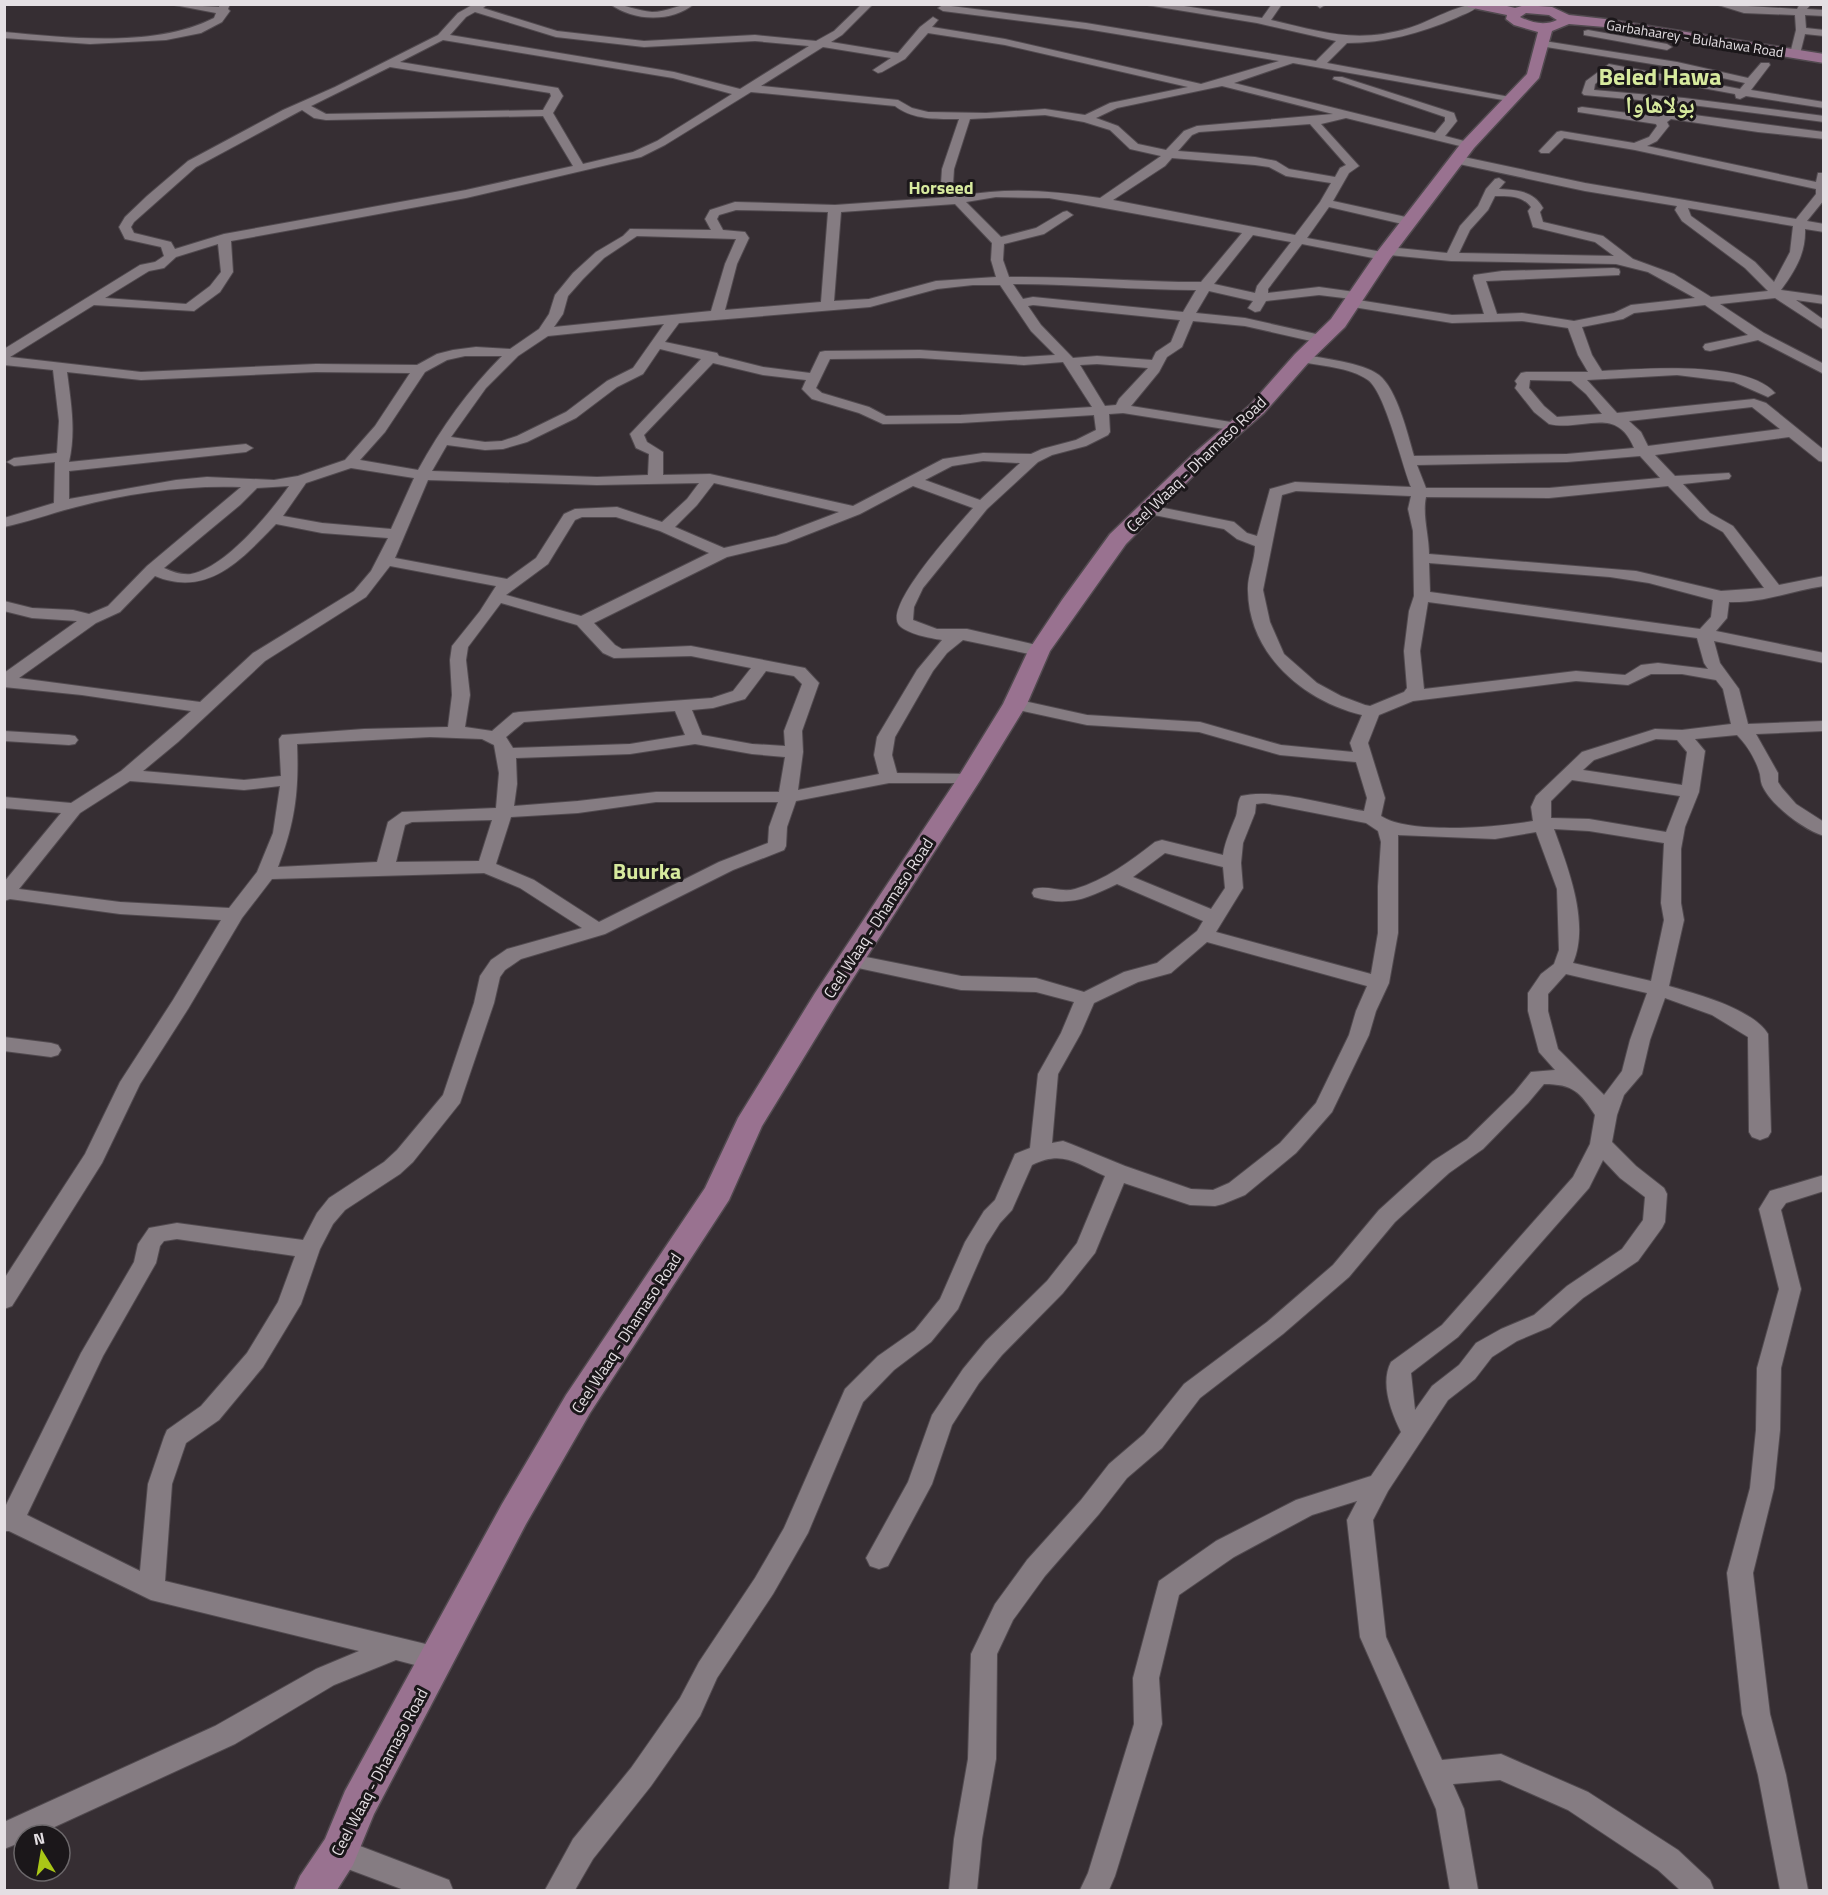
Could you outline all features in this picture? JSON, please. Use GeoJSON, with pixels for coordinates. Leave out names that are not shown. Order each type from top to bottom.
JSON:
{"type":"FeatureCollection","features":[{"type":"Feature","properties":{"kind":"main road","name":"Garbahaarey - Bulahawa Road"},"geometry":{"type":"LineString","coordinates":[[1474,5],[1516,12],[1534,9],[1554,26],[1678,34],[1824,59]]}},
{"type":"Feature","properties":{"kind":"main road"},"geometry":{"type":"LineString","coordinates":[[1554,26],[1590,7]]}},
{"type":"Feature","properties":{"kind":"main road","name":"Ceel Waaq - Dhamaso Road"},"geometry":{"type":"LineString","coordinates":[[314,1890],[339,1852],[359,1804],[514,1514],[578,1404],[718,1192],[748,1125],[851,960],[969,779],[1015,704],[1039,651],[1078,592],[1118,539],[1199,459],[1257,409],[1311,348],[1338,323],[1385,254],[1464,152],[1534,75],[1554,26]]}},
{"type":"Feature","properties":{"kind":"street"},"geometry":{"type":"LineString","coordinates":[[4,35],[77,41],[180,37],[220,20],[225,8],[174,4]]}},
{"type":"Feature","properties":{"kind":"street"},"geometry":{"type":"LineString","coordinates":[[615,4],[646,15],[671,13],[689,4]]}},
{"type":"Feature","properties":{"kind":"street"},"geometry":{"type":"LineString","coordinates":[[4,355],[145,268],[159,265],[170,258],[170,255],[224,238],[421,202],[618,161],[652,149],[838,33],[868,4]]}},
{"type":"Feature","properties":{"kind":"street"},"geometry":{"type":"LineString","coordinates":[[1146,4],[1265,22],[1344,40],[1375,40],[1396,35],[1444,20],[1474,5]]}},
{"type":"Feature","properties":{"kind":"street"},"geometry":{"type":"LineString","coordinates":[[1265,22],[1277,4]]}},
{"type":"Feature","properties":{"kind":"street"},"geometry":{"type":"LineString","coordinates":[[1720,4],[1803,8],[1824,12]]}},
{"type":"Feature","properties":{"kind":"street"},"geometry":{"type":"LineString","coordinates":[[878,70],[901,57],[944,6],[1206,44],[1288,62],[1437,109],[1449,115],[1451,121],[1438,137]]}},
{"type":"Feature","properties":{"kind":"street"},"geometry":{"type":"LineString","coordinates":[[170,255],[167,245],[129,236],[125,227],[129,220],[192,164],[226,144],[442,37],[462,15],[478,7],[556,34],[644,44],[755,38],[818,44],[901,57]]}},
{"type":"Feature","properties":{"kind":"street"},"geometry":{"type":"LineString","coordinates":[[1795,54],[1803,8]]}},
{"type":"Feature","properties":{"kind":"street"},"geometry":{"type":"LineString","coordinates":[[1554,26],[1653,61],[1824,94]]}},
{"type":"Feature","properties":{"kind":"street"},"geometry":{"type":"LineString","coordinates":[[924,30],[1005,42],[1202,86]]}},
{"type":"Feature","properties":{"kind":"street"},"geometry":{"type":"LineString","coordinates":[[1801,30],[1824,33]]}},
{"type":"Feature","properties":{"kind":"street"},"geometry":{"type":"LineString","coordinates":[[1588,33],[1668,47]]}},
{"type":"Feature","properties":{"kind":"street"},"geometry":{"type":"LineString","coordinates":[[520,51],[556,34]]}},
{"type":"Feature","properties":{"kind":"street"},"geometry":{"type":"LineString","coordinates":[[1636,72],[1653,61],[1678,34]]}},
{"type":"Feature","properties":{"kind":"street"},"geometry":{"type":"LineString","coordinates":[[442,37],[674,75],[745,91],[898,103],[908,111],[918,113],[964,116],[1045,112],[1086,119],[1114,128],[1122,133],[1134,147],[1170,153],[1255,161],[1272,164],[1286,171],[1338,181]]}},
{"type":"Feature","properties":{"kind":"street"},"geometry":{"type":"LineString","coordinates":[[1318,65],[1344,40]]}},
{"type":"Feature","properties":{"kind":"street"},"geometry":{"type":"LineString","coordinates":[[1086,119],[1114,105],[1222,83],[1288,62],[1318,65],[1510,100]]}},
{"type":"Feature","properties":{"kind":"street"},"geometry":{"type":"LineString","coordinates":[[389,64],[554,90],[557,96],[547,113]]}},
{"type":"Feature","properties":{"kind":"street"},"geometry":{"type":"LineString","coordinates":[[1730,107],[1765,65]]}},
{"type":"Feature","properties":{"kind":"street"},"geometry":{"type":"LineString","coordinates":[[1824,105],[1742,93],[1609,67],[1590,83],[1588,93],[1684,101],[1824,119]]}},
{"type":"Feature","properties":{"kind":"street"},"geometry":{"type":"LineString","coordinates":[[1635,147],[1653,139],[1663,126],[1665,118],[1694,92],[1696,84],[1705,71]]}},
{"type":"Feature","properties":{"kind":"street"},"geometry":{"type":"LineString","coordinates":[[1222,83],[1438,137],[1464,152],[1509,169],[1585,187],[1824,228]]}},
{"type":"Feature","properties":{"kind":"street"},"geometry":{"type":"LineString","coordinates":[[303,105],[318,116],[326,117],[547,113]]}},
{"type":"Feature","properties":{"kind":"street"},"geometry":{"type":"LineString","coordinates":[[1582,110],[1824,135]]}},
{"type":"Feature","properties":{"kind":"street"},"geometry":{"type":"LineString","coordinates":[[547,113],[580,168]]}},
{"type":"Feature","properties":{"kind":"street"},"geometry":{"type":"LineString","coordinates":[[1102,202],[1161,163],[1188,133],[1197,129],[1338,118],[1347,114]]}},
{"type":"Feature","properties":{"kind":"street"},"geometry":{"type":"LineString","coordinates":[[964,116],[963,128],[950,160],[946,184],[957,200],[998,242],[997,260],[1004,281],[1036,328],[1068,360],[1101,410],[1103,432],[1081,443],[1047,452],[1033,459],[982,506],[916,588],[906,607],[905,622],[928,634],[957,636],[967,634],[1039,651]]}},
{"type":"Feature","properties":{"kind":"street"},"geometry":{"type":"LineString","coordinates":[[1245,322],[1261,298],[1262,289],[1326,203],[1344,171],[1353,166],[1339,147],[1323,135],[1312,120]]}},
{"type":"Feature","properties":{"kind":"street"},"geometry":{"type":"LineString","coordinates":[[1545,151],[1561,134],[1635,147],[1823,187]]}},
{"type":"Feature","properties":{"kind":"street"},"geometry":{"type":"LineString","coordinates":[[1451,257],[1464,229],[1484,207],[1490,192],[1509,169]]}},
{"type":"Feature","properties":{"kind":"street"},"geometry":{"type":"LineString","coordinates":[[1776,292],[1794,264],[1800,235],[1799,224],[1818,201],[1823,187],[1821,178],[1824,174]]}},
{"type":"Feature","properties":{"kind":"street"},"geometry":{"type":"LineString","coordinates":[[1490,192],[1525,196],[1531,199],[1537,208],[1534,211],[1537,224],[1599,239],[1628,261]]}},
{"type":"Feature","properties":{"kind":"street"},"geometry":{"type":"LineString","coordinates":[[720,234],[711,219],[714,213],[735,206],[835,209],[957,200],[996,193],[1026,193],[1102,202],[1298,240],[1385,254],[1628,261],[1656,270],[1687,287],[1760,336],[1824,370]]}},
{"type":"Feature","properties":{"kind":"street"},"geometry":{"type":"LineString","coordinates":[[1326,203],[1411,222]]}},
{"type":"Feature","properties":{"kind":"street"},"geometry":{"type":"LineString","coordinates":[[1684,204],[1681,210],[1686,218],[1750,266],[1776,292],[1824,326]]}},
{"type":"Feature","properties":{"kind":"street"},"geometry":{"type":"LineString","coordinates":[[827,306],[831,263],[829,236],[835,209]]}},
{"type":"Feature","properties":{"kind":"street"},"geometry":{"type":"LineString","coordinates":[[998,242],[1040,231],[1067,215]]}},
{"type":"Feature","properties":{"kind":"street"},"geometry":{"type":"LineString","coordinates":[[1123,409],[1124,402],[1154,369],[1161,355],[1177,344],[1205,286],[1250,231]]}},
{"type":"Feature","properties":{"kind":"street"},"geometry":{"type":"LineString","coordinates":[[6,894],[74,809],[127,775],[205,708],[259,657],[360,594],[378,573],[422,476],[442,440],[481,385],[513,353],[544,332],[556,315],[562,295],[600,255],[627,239],[634,232],[741,235],[743,238],[731,264],[717,315]]}},
{"type":"Feature","properties":{"kind":"street"},"geometry":{"type":"LineString","coordinates":[[92,301],[189,308],[215,289],[227,272],[224,238]]}},
{"type":"Feature","properties":{"kind":"street"},"geometry":{"type":"LineString","coordinates":[[1489,319],[1491,312],[1479,278],[1502,275],[1656,270]]}},
{"type":"Feature","properties":{"kind":"street"},"geometry":{"type":"LineString","coordinates":[[544,332],[880,302],[950,282],[1047,280],[1174,287],[1205,286],[1224,289],[1233,294],[1261,298],[1319,291],[1452,319],[1522,317],[1574,325],[1618,315],[1631,309],[1708,302],[1776,292],[1824,300]]}},
{"type":"Feature","properties":{"kind":"street"},"geometry":{"type":"LineString","coordinates":[[1019,304],[1034,301],[1245,322],[1311,348],[1372,376],[1380,383],[1398,425],[1420,492],[1416,509],[1421,531],[1423,558],[1422,596],[1417,611],[1412,651],[1416,688],[1410,696]]}},
{"type":"Feature","properties":{"kind":"street"},"geometry":{"type":"LineString","coordinates":[[442,440],[485,446],[503,445],[522,439],[571,415],[612,384],[638,371],[673,321]]}},
{"type":"Feature","properties":{"kind":"street"},"geometry":{"type":"LineString","coordinates":[[1574,325],[1585,355],[1597,375]]}},
{"type":"Feature","properties":{"kind":"street"},"geometry":{"type":"LineString","coordinates":[[1710,347],[1760,336]]}},
{"type":"Feature","properties":{"kind":"street"},"geometry":{"type":"LineString","coordinates":[[656,344],[763,370],[813,377]]}},
{"type":"Feature","properties":{"kind":"street"},"geometry":{"type":"LineString","coordinates":[[350,463],[380,429],[420,369],[435,359],[464,351],[513,353]]}},
{"type":"Feature","properties":{"kind":"street"},"geometry":{"type":"LineString","coordinates":[[1155,364],[1105,360],[1024,361],[920,354],[825,355],[809,389],[817,396],[864,410],[883,420],[961,419],[1123,409],[1237,427]]}},
{"type":"Feature","properties":{"kind":"street"},"geometry":{"type":"LineString","coordinates":[[655,480],[656,452],[641,444],[637,434],[712,356]]}},
{"type":"Feature","properties":{"kind":"street"},"geometry":{"type":"LineString","coordinates":[[4,361],[141,376],[316,368],[420,369]]}},
{"type":"Feature","properties":{"kind":"street"},"geometry":{"type":"LineString","coordinates":[[59,366],[66,421],[66,443],[61,462],[62,506]]}},
{"type":"Feature","properties":{"kind":"street"},"geometry":{"type":"LineString","coordinates":[[1768,393],[1737,378],[1677,371],[1575,377],[1526,376],[1523,378],[1522,388],[1539,409],[1554,421],[1612,418],[1754,403],[1761,406],[1824,458]]}},
{"type":"Feature","properties":{"kind":"street"},"geometry":{"type":"LineString","coordinates":[[1575,377],[1591,391],[1612,418],[1629,426],[1636,435],[1642,450],[1705,516],[1728,529],[1776,593]]}},
{"type":"Feature","properties":{"kind":"street"},"geometry":{"type":"LineString","coordinates":[[1408,461],[1567,458],[1669,449],[1792,432]]}},
{"type":"Feature","properties":{"kind":"street"},"geometry":{"type":"LineString","coordinates":[[14,462],[174,457],[179,454],[246,448]]}},
{"type":"Feature","properties":{"kind":"street"},"geometry":{"type":"LineString","coordinates":[[172,485],[174,457]]}},
{"type":"Feature","properties":{"kind":"street"},"geometry":{"type":"LineString","coordinates":[[583,622],[722,553],[781,540],[855,511],[940,465],[983,457],[1033,459]]}},
{"type":"Feature","properties":{"kind":"street"},"geometry":{"type":"LineString","coordinates":[[4,523],[62,506],[172,485],[196,482],[274,484],[301,480],[350,463],[422,476],[597,481],[710,478],[855,511]]}},
{"type":"Feature","properties":{"kind":"street"},"geometry":{"type":"LineString","coordinates":[[1720,676],[1682,669],[1658,668],[1647,669],[1628,680],[1576,676],[1410,696],[1372,712],[1343,705],[1323,693],[1281,660],[1266,629],[1256,596],[1263,543],[1275,492],[1281,489],[1306,485],[1420,492],[1558,493],[1724,476]]}},
{"type":"Feature","properties":{"kind":"street"},"geometry":{"type":"LineString","coordinates":[[665,528],[692,502],[710,478]]}},
{"type":"Feature","properties":{"kind":"street"},"geometry":{"type":"LineString","coordinates":[[153,569],[182,579],[199,576],[238,553],[273,519],[301,480]]}},
{"type":"Feature","properties":{"kind":"street"},"geometry":{"type":"LineString","coordinates":[[913,481],[982,506]]}},
{"type":"Feature","properties":{"kind":"street"},"geometry":{"type":"LineString","coordinates":[[4,682],[90,620],[114,609],[153,569],[235,502],[254,482]]}},
{"type":"Feature","properties":{"kind":"street"},"geometry":{"type":"LineString","coordinates":[[1149,510],[1229,525],[1242,536],[1263,543]]}},
{"type":"Feature","properties":{"kind":"street"},"geometry":{"type":"LineString","coordinates":[[456,731],[461,695],[458,660],[460,646],[487,614],[503,590],[542,561],[569,517],[574,513],[617,512],[665,528],[722,553]]}},
{"type":"Feature","properties":{"kind":"street"},"geometry":{"type":"LineString","coordinates":[[273,519],[322,528],[397,534]]}},
{"type":"Feature","properties":{"kind":"street"},"geometry":{"type":"LineString","coordinates":[[1423,558],[1637,576],[1703,594],[1722,596],[1776,593],[1788,587],[1824,580]]}},
{"type":"Feature","properties":{"kind":"street"},"geometry":{"type":"LineString","coordinates":[[151,1589],[160,1484],[176,1437],[210,1413],[255,1360],[289,1304],[309,1249],[325,1219],[337,1204],[392,1168],[405,1156],[453,1098],[484,1003],[490,976],[498,965],[514,954],[598,930],[726,866],[777,846],[778,827],[783,817],[794,752],[793,731],[811,683],[799,672],[691,651],[620,654],[609,649],[583,622],[503,590],[426,567],[384,561]]}},
{"type":"Feature","properties":{"kind":"street"},"geometry":{"type":"LineString","coordinates":[[1422,596],[1704,634],[1824,658]]}},
{"type":"Feature","properties":{"kind":"street"},"geometry":{"type":"LineString","coordinates":[[1704,634],[1719,618],[1722,596]]}},
{"type":"Feature","properties":{"kind":"street"},"geometry":{"type":"LineString","coordinates":[[4,606],[32,614],[73,615],[90,620]]}},
{"type":"Feature","properties":{"kind":"street"},"geometry":{"type":"LineString","coordinates":[[1704,634],[1712,663],[1731,689],[1741,729],[1752,740],[1769,773],[1769,782],[1774,791],[1790,808],[1824,831]]}},
{"type":"Feature","properties":{"kind":"street"},"geometry":{"type":"LineString","coordinates":[[889,778],[883,755],[886,737],[925,670],[941,649],[957,636]]}},
{"type":"Feature","properties":{"kind":"street"},"geometry":{"type":"LineString","coordinates":[[496,736],[519,717],[713,703],[739,695],[762,664]]}},
{"type":"Feature","properties":{"kind":"street"},"geometry":{"type":"LineString","coordinates":[[4,682],[82,690],[205,708]]}},
{"type":"Feature","properties":{"kind":"street"},"geometry":{"type":"LineString","coordinates":[[681,704],[695,739]]}},
{"type":"Feature","properties":{"kind":"street"},"geometry":{"type":"LineString","coordinates":[[1015,704],[1087,720],[1200,728],[1280,750],[1365,758]]}},
{"type":"Feature","properties":{"kind":"street"},"geometry":{"type":"LineString","coordinates":[[559,1890],[582,1849],[641,1778],[690,1707],[708,1670],[764,1586],[795,1533],[853,1396],[886,1363],[923,1336],[950,1303],[976,1242],[992,1216],[1004,1204],[1023,1160],[1040,1152],[1063,1149],[1117,1172],[1190,1197],[1215,1198],[1237,1189],[1288,1148],[1325,1107],[1359,1035],[1378,983],[1388,933],[1387,886],[1390,842],[1379,823],[1376,798],[1359,743],[1372,712]]}},
{"type":"Feature","properties":{"kind":"street"},"geometry":{"type":"LineString","coordinates":[[1606,1115],[1593,1095],[1549,1052],[1538,1011],[1539,993],[1548,979],[1562,967],[1569,950],[1566,889],[1543,825],[1540,807],[1542,801],[1567,774],[1588,756],[1655,734],[1682,735],[1741,729],[1824,726]]}},
{"type":"Feature","properties":{"kind":"street"},"geometry":{"type":"LineString","coordinates":[[4,1300],[94,1157],[130,1082],[181,1004],[234,915],[266,873],[282,833],[290,780],[288,739],[456,731],[496,736],[502,742],[506,753],[508,794],[486,867]]}},
{"type":"Feature","properties":{"kind":"street"},"geometry":{"type":"LineString","coordinates":[[1413,1432],[1403,1414],[1398,1387],[1399,1369],[1450,1330],[1581,1182],[1600,1144],[1606,1115],[1615,1092],[1632,1074],[1640,1040],[1658,991],[1674,920],[1671,903],[1674,839],[1676,827],[1690,792],[1696,751],[1682,735]]}},
{"type":"Feature","properties":{"kind":"street"},"geometry":{"type":"LineString","coordinates":[[4,736],[69,740]]}},
{"type":"Feature","properties":{"kind":"street"},"geometry":{"type":"LineString","coordinates":[[506,753],[630,749],[695,739],[794,752]]}},
{"type":"Feature","properties":{"kind":"street"},"geometry":{"type":"LineString","coordinates":[[1567,774],[1690,792]]}},
{"type":"Feature","properties":{"kind":"street"},"geometry":{"type":"LineString","coordinates":[[127,775],[244,785],[290,780]]}},
{"type":"Feature","properties":{"kind":"street"},"geometry":{"type":"LineString","coordinates":[[385,868],[397,822],[408,816],[490,815],[656,797],[787,797],[889,778],[969,779]]}},
{"type":"Feature","properties":{"kind":"street"},"geometry":{"type":"LineString","coordinates":[[1040,1152],[1048,1074],[1071,1033],[1086,999],[1131,977],[1164,968],[1204,935],[1234,888],[1232,863],[1234,843],[1246,813],[1247,800],[1251,798],[1264,798],[1379,823],[1437,832],[1495,833],[1554,822],[1674,839]]}},
{"type":"Feature","properties":{"kind":"street"},"geometry":{"type":"LineString","coordinates":[[4,802],[74,809]]}},
{"type":"Feature","properties":{"kind":"street"},"geometry":{"type":"LineString","coordinates":[[1041,893],[1055,897],[1078,895],[1140,865],[1162,846],[1232,863]]}},
{"type":"Feature","properties":{"kind":"street"},"geometry":{"type":"LineString","coordinates":[[266,873],[486,867],[527,884],[598,930]]}},
{"type":"Feature","properties":{"kind":"street"},"geometry":{"type":"LineString","coordinates":[[1118,877],[1214,918]]}},
{"type":"Feature","properties":{"kind":"street"},"geometry":{"type":"LineString","coordinates":[[6,894],[120,908],[234,915]]}},
{"type":"Feature","properties":{"kind":"street"},"geometry":{"type":"LineString","coordinates":[[1204,935],[1378,983]]}},
{"type":"Feature","properties":{"kind":"street"},"geometry":{"type":"LineString","coordinates":[[851,960],[961,983],[1036,986],[1086,999]]}},
{"type":"Feature","properties":{"kind":"street"},"geometry":{"type":"LineString","coordinates":[[1562,967],[1658,991],[1728,1013],[1748,1025],[1758,1034],[1760,1132]]}},
{"type":"Feature","properties":{"kind":"street"},"geometry":{"type":"LineString","coordinates":[[4,1044],[51,1050]]}},
{"type":"Feature","properties":{"kind":"street"},"geometry":{"type":"LineString","coordinates":[[963,1890],[968,1839],[982,1759],[984,1653],[1004,1612],[1036,1568],[1118,1471],[1153,1441],[1192,1391],[1275,1328],[1341,1271],[1388,1216],[1441,1167],[1475,1144],[1521,1098],[1538,1077],[1559,1077],[1579,1083]]}},
{"type":"Feature","properties":{"kind":"street"},"geometry":{"type":"LineString","coordinates":[[1464,1890],[1450,1809],[1436,1773],[1372,1637],[1360,1520],[1379,1484],[1440,1393],[1467,1372],[1484,1350],[1509,1335],[1542,1321],[1575,1292],[1630,1256],[1654,1222],[1656,1194],[1600,1144]]}},
{"type":"Feature","properties":{"kind":"street"},"geometry":{"type":"LineString","coordinates":[[879,1558],[920,1484],[941,1422],[971,1376],[994,1348],[1055,1287],[1087,1247],[1117,1172]]}},
{"type":"Feature","properties":{"kind":"street"},"geometry":{"type":"LineString","coordinates":[[1794,1890],[1772,1775],[1756,1714],[1740,1573],[1762,1488],[1768,1430],[1769,1368],[1790,1290],[1770,1209],[1778,1197],[1824,1183]]}},
{"type":"Feature","properties":{"kind":"street"},"geometry":{"type":"LineString","coordinates":[[309,1249],[177,1231],[157,1233],[149,1244],[145,1263],[93,1353],[8,1520],[151,1589],[438,1659]]}},
{"type":"Feature","properties":{"kind":"street"},"geometry":{"type":"LineString","coordinates":[[1094,1890],[1101,1876],[1148,1724],[1146,1678],[1168,1589],[1225,1549],[1305,1507],[1379,1484]]}},
{"type":"Feature","properties":{"kind":"street"},"geometry":{"type":"LineString","coordinates":[[4,1836],[225,1735],[325,1677],[397,1648]]}},
{"type":"Feature","properties":{"kind":"street"},"geometry":{"type":"LineString","coordinates":[[1436,1773],[1501,1767],[1578,1801],[1668,1860],[1700,1890]]}},
{"type":"Feature","properties":{"kind":"street"},"geometry":{"type":"LineString","coordinates":[[339,1852],[439,1890]]}},
{"type":"Feature","properties":{"kind":"district","name":"Beled Hawa بولاهاوا"},"geometry":{"type":"Point","coordinates":[1660,90]}},
{"type":"Feature","properties":{"kind":"district","name":"Horseed"},"geometry":{"type":"Point","coordinates":[941,187]}},
{"type":"Feature","properties":{"kind":"district","name":"Buurka"},"geometry":{"type":"Point","coordinates":[647,871]}}]}
